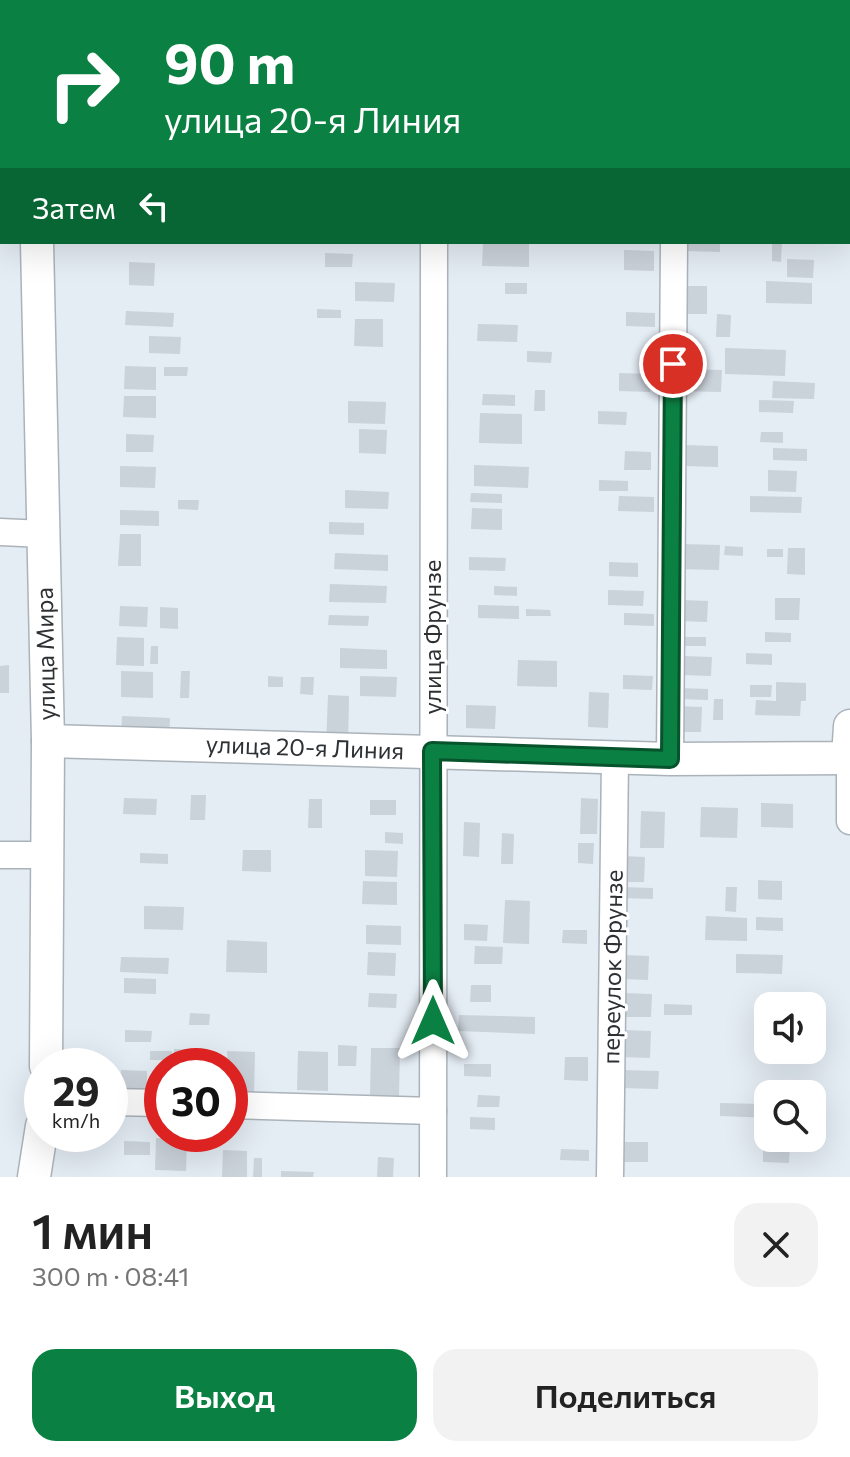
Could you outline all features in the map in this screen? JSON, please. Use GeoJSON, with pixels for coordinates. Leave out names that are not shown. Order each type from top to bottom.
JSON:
{"type":"FeatureCollection","features":[{"type":"Feature","properties":{"kind":"main road","name":"улица Мира"},"geometry":{"type":"LineString","coordinates":[[37,244],[48,741],[46,1048]]}},
{"type":"Feature","properties":{"kind":"main road"},"geometry":{"type":"LineString","coordinates":[[849,758],[850,726]]}},
{"type":"Feature","properties":{"kind":"main road","name":"улица 20-я Линия"},"geometry":{"type":"LineString","coordinates":[[48,741],[670,759],[849,758]]}},
{"type":"Feature","properties":{"kind":"main road"},"geometry":{"type":"LineString","coordinates":[[34,1177],[38,1152]]}},
{"type":"Feature","properties":{"kind":"street","name":"улица Фрунзе"},"geometry":{"type":"LineString","coordinates":[[433,1177],[434,244]]}},
{"type":"Feature","properties":{"kind":"street"},"geometry":{"type":"LineString","coordinates":[[670,759],[674,244]]}},
{"type":"Feature","properties":{"kind":"street"},"geometry":{"type":"LineString","coordinates":[[0,532],[44,534]]}},
{"type":"Feature","properties":{"kind":"street","name":"переулок Фрунзе"},"geometry":{"type":"LineString","coordinates":[[610,1177],[615,757]]}},
{"type":"Feature","properties":{"kind":"street"},"geometry":{"type":"LineString","coordinates":[[849,758],[850,821]]}},
{"type":"Feature","properties":{"kind":"street"},"geometry":{"type":"LineString","coordinates":[[0,855],[47,855]]}},
{"type":"Feature","properties":{"kind":"street"},"geometry":{"type":"LineString","coordinates":[[248,1106],[433,1111]]}},
{"type":"Feature","properties":{"kind":"building"},"geometry":{"type":"Polygon","coordinates":[[[483,244],[529,244],[529,267],[482,266],[483,244]]]}},
{"type":"Feature","properties":{"kind":"building"},"geometry":{"type":"Polygon","coordinates":[[[685,244],[720,244],[720,252],[685,251],[685,244]]]}},
{"type":"Feature","properties":{"kind":"building"},"geometry":{"type":"Polygon","coordinates":[[[772,244],[782,244],[781,262],[772,261],[772,244]]]}},
{"type":"Feature","properties":{"kind":"building"},"geometry":{"type":"Polygon","coordinates":[[[624,250],[654,251],[654,271],[624,270],[624,250]]]}},
{"type":"Feature","properties":{"kind":"building"},"geometry":{"type":"Polygon","coordinates":[[[325,253],[353,254],[352,267],[325,267],[325,253]]]}},
{"type":"Feature","properties":{"kind":"building"},"geometry":{"type":"Polygon","coordinates":[[[787,259],[814,260],[813,278],[787,277],[787,259]]]}},
{"type":"Feature","properties":{"kind":"building"},"geometry":{"type":"Polygon","coordinates":[[[129,262],[155,263],[154,286],[129,285],[129,262]]]}},
{"type":"Feature","properties":{"kind":"building"},"geometry":{"type":"Polygon","coordinates":[[[766,281],[812,283],[812,304],[766,303],[766,281]]]}},
{"type":"Feature","properties":{"kind":"building"},"geometry":{"type":"Polygon","coordinates":[[[355,282],[395,283],[394,302],[355,301],[355,282]]]}},
{"type":"Feature","properties":{"kind":"building"},"geometry":{"type":"Polygon","coordinates":[[[505,283],[527,283],[527,294],[505,294],[505,283]]]}},
{"type":"Feature","properties":{"kind":"building"},"geometry":{"type":"Polygon","coordinates":[[[686,286],[707,286],[707,314],[685,314],[686,286]]]}},
{"type":"Feature","properties":{"kind":"building"},"geometry":{"type":"Polygon","coordinates":[[[317,309],[341,310],[341,318],[317,318],[317,309]]]}},
{"type":"Feature","properties":{"kind":"building"},"geometry":{"type":"Polygon","coordinates":[[[126,311],[174,313],[173,327],[125,325],[126,311]]]}},
{"type":"Feature","properties":{"kind":"building"},"geometry":{"type":"Polygon","coordinates":[[[626,312],[655,313],[655,327],[626,326],[626,312]]]}},
{"type":"Feature","properties":{"kind":"building"},"geometry":{"type":"Polygon","coordinates":[[[717,314],[731,315],[730,337],[716,337],[717,314]]]}},
{"type":"Feature","properties":{"kind":"building"},"geometry":{"type":"Polygon","coordinates":[[[355,319],[383,319],[383,347],[354,346],[355,319]]]}},
{"type":"Feature","properties":{"kind":"building"},"geometry":{"type":"Polygon","coordinates":[[[478,324],[518,325],[517,342],[477,341],[478,324]]]}},
{"type":"Feature","properties":{"kind":"building"},"geometry":{"type":"Polygon","coordinates":[[[149,336],[181,337],[180,354],[149,353],[149,336]]]}},
{"type":"Feature","properties":{"kind":"building"},"geometry":{"type":"Polygon","coordinates":[[[725,348],[786,350],[785,376],[725,374],[725,348]]]}},
{"type":"Feature","properties":{"kind":"building"},"geometry":{"type":"Polygon","coordinates":[[[527,351],[552,352],[551,363],[527,362],[527,351]]]}},
{"type":"Feature","properties":{"kind":"building"},"geometry":{"type":"Polygon","coordinates":[[[125,366],[156,367],[156,390],[124,389],[125,366]]]}},
{"type":"Feature","properties":{"kind":"building"},"geometry":{"type":"Polygon","coordinates":[[[164,367],[188,367],[187,376],[164,376],[164,367]]]}},
{"type":"Feature","properties":{"kind":"building"},"geometry":{"type":"Polygon","coordinates":[[[682,369],[722,370],[721,392],[681,391],[682,369]]]}},
{"type":"Feature","properties":{"kind":"building"},"geometry":{"type":"Polygon","coordinates":[[[619,373],[650,374],[650,392],[619,391],[619,373]]]}},
{"type":"Feature","properties":{"kind":"building"},"geometry":{"type":"Polygon","coordinates":[[[773,381],[815,383],[814,399],[772,398],[773,381]]]}},
{"type":"Feature","properties":{"kind":"building"},"geometry":{"type":"Polygon","coordinates":[[[535,390],[545,390],[545,411],[534,411],[535,390]]]}},
{"type":"Feature","properties":{"kind":"building"},"geometry":{"type":"Polygon","coordinates":[[[483,394],[515,395],[515,406],[482,405],[483,394]]]}},
{"type":"Feature","properties":{"kind":"building"},"geometry":{"type":"Polygon","coordinates":[[[124,396],[156,396],[156,418],[123,417],[124,396]]]}},
{"type":"Feature","properties":{"kind":"building"},"geometry":{"type":"Polygon","coordinates":[[[759,400],[794,401],[793,413],[759,412],[759,400]]]}},
{"type":"Feature","properties":{"kind":"building"},"geometry":{"type":"Polygon","coordinates":[[[348,401],[386,402],[385,424],[348,423],[348,401]]]}},
{"type":"Feature","properties":{"kind":"building"},"geometry":{"type":"Polygon","coordinates":[[[598,411],[627,412],[626,425],[598,424],[598,411]]]}},
{"type":"Feature","properties":{"kind":"building"},"geometry":{"type":"Polygon","coordinates":[[[480,413],[522,414],[522,444],[479,443],[480,413]]]}},
{"type":"Feature","properties":{"kind":"building"},"geometry":{"type":"Polygon","coordinates":[[[359,429],[387,430],[386,454],[359,453],[359,429]]]}},
{"type":"Feature","properties":{"kind":"building"},"geometry":{"type":"Polygon","coordinates":[[[761,432],[783,432],[783,443],[760,442],[761,432]]]}},
{"type":"Feature","properties":{"kind":"building"},"geometry":{"type":"Polygon","coordinates":[[[126,434],[154,435],[153,452],[126,452],[126,434]]]}},
{"type":"Feature","properties":{"kind":"building"},"geometry":{"type":"Polygon","coordinates":[[[683,445],[718,446],[718,467],[683,466],[683,445]]]}},
{"type":"Feature","properties":{"kind":"building"},"geometry":{"type":"Polygon","coordinates":[[[773,448],[807,449],[807,461],[773,460],[773,448]]]}},
{"type":"Feature","properties":{"kind":"building"},"geometry":{"type":"Polygon","coordinates":[[[625,451],[651,452],[651,470],[624,470],[625,451]]]}},
{"type":"Feature","properties":{"kind":"building"},"geometry":{"type":"Polygon","coordinates":[[[474,465],[529,467],[528,488],[474,486],[474,465]]]}},
{"type":"Feature","properties":{"kind":"building"},"geometry":{"type":"Polygon","coordinates":[[[120,466],[156,467],[155,488],[120,487],[120,466]]]}},
{"type":"Feature","properties":{"kind":"building"},"geometry":{"type":"Polygon","coordinates":[[[768,470],[797,471],[796,492],[768,491],[768,470]]]}},
{"type":"Feature","properties":{"kind":"building"},"geometry":{"type":"Polygon","coordinates":[[[599,480],[628,481],[628,491],[599,491],[599,480]]]}},
{"type":"Feature","properties":{"kind":"building"},"geometry":{"type":"Polygon","coordinates":[[[345,490],[389,492],[388,509],[345,508],[345,490]]]}},
{"type":"Feature","properties":{"kind":"building"},"geometry":{"type":"Polygon","coordinates":[[[471,493],[502,494],[502,503],[470,502],[471,493]]]}},
{"type":"Feature","properties":{"kind":"building"},"geometry":{"type":"Polygon","coordinates":[[[619,496],[654,497],[654,512],[618,511],[619,496]]]}},
{"type":"Feature","properties":{"kind":"building"},"geometry":{"type":"Polygon","coordinates":[[[750,496],[802,497],[801,513],[750,512],[750,496]]]}},
{"type":"Feature","properties":{"kind":"building"},"geometry":{"type":"Polygon","coordinates":[[[178,500],[199,500],[198,510],[178,509],[178,500]]]}},
{"type":"Feature","properties":{"kind":"building"},"geometry":{"type":"Polygon","coordinates":[[[472,508],[502,509],[502,530],[471,529],[472,508]]]}},
{"type":"Feature","properties":{"kind":"building"},"geometry":{"type":"Polygon","coordinates":[[[120,510],[159,511],[159,526],[120,525],[120,510]]]}},
{"type":"Feature","properties":{"kind":"building"},"geometry":{"type":"Polygon","coordinates":[[[329,522],[364,523],[364,535],[329,534],[329,522]]]}},
{"type":"Feature","properties":{"kind":"building"},"geometry":{"type":"Polygon","coordinates":[[[120,534],[141,534],[141,566],[118,566],[120,534]]]}},
{"type":"Feature","properties":{"kind":"building"},"geometry":{"type":"Polygon","coordinates":[[[679,544],[720,545],[719,570],[678,569],[679,544]]]}},
{"type":"Feature","properties":{"kind":"building"},"geometry":{"type":"Polygon","coordinates":[[[725,546],[743,547],[743,556],[724,555],[725,546]]]}},
{"type":"Feature","properties":{"kind":"building"},"geometry":{"type":"Polygon","coordinates":[[[788,548],[805,548],[805,575],[787,574],[788,548]]]}},
{"type":"Feature","properties":{"kind":"building"},"geometry":{"type":"Polygon","coordinates":[[[767,549],[783,549],[783,557],[767,557],[767,549]]]}},
{"type":"Feature","properties":{"kind":"building"},"geometry":{"type":"Polygon","coordinates":[[[335,553],[388,555],[388,571],[334,569],[335,553]]]}},
{"type":"Feature","properties":{"kind":"building"},"geometry":{"type":"Polygon","coordinates":[[[469,557],[506,558],[505,571],[469,570],[469,557]]]}},
{"type":"Feature","properties":{"kind":"building"},"geometry":{"type":"Polygon","coordinates":[[[609,562],[638,563],[638,577],[609,576],[609,562]]]}},
{"type":"Feature","properties":{"kind":"building"},"geometry":{"type":"Polygon","coordinates":[[[330,584],[387,586],[386,603],[329,602],[330,584]]]}},
{"type":"Feature","properties":{"kind":"building"},"geometry":{"type":"Polygon","coordinates":[[[494,586],[517,587],[517,596],[494,595],[494,586]]]}},
{"type":"Feature","properties":{"kind":"building"},"geometry":{"type":"Polygon","coordinates":[[[608,590],[644,591],[643,606],[608,605],[608,590]]]}},
{"type":"Feature","properties":{"kind":"building"},"geometry":{"type":"Polygon","coordinates":[[[775,598],[800,598],[799,620],[775,620],[775,598]]]}},
{"type":"Feature","properties":{"kind":"building"},"geometry":{"type":"Polygon","coordinates":[[[682,600],[708,601],[707,622],[681,621],[682,600]]]}},
{"type":"Feature","properties":{"kind":"building"},"geometry":{"type":"Polygon","coordinates":[[[478,605],[519,606],[519,619],[478,618],[478,605]]]}},
{"type":"Feature","properties":{"kind":"building"},"geometry":{"type":"Polygon","coordinates":[[[120,606],[148,607],[147,627],[119,626],[120,606]]]}},
{"type":"Feature","properties":{"kind":"building"},"geometry":{"type":"Polygon","coordinates":[[[160,607],[178,608],[178,629],[160,628],[160,607]]]}},
{"type":"Feature","properties":{"kind":"building"},"geometry":{"type":"Polygon","coordinates":[[[526,609],[550,610],[551,616],[526,616],[526,609]]]}},
{"type":"Feature","properties":{"kind":"building"},"geometry":{"type":"Polygon","coordinates":[[[624,613],[654,614],[654,626],[624,625],[624,613]]]}},
{"type":"Feature","properties":{"kind":"building"},"geometry":{"type":"Polygon","coordinates":[[[329,615],[369,616],[368,626],[328,625],[329,615]]]}},
{"type":"Feature","properties":{"kind":"building"},"geometry":{"type":"Polygon","coordinates":[[[765,632],[791,633],[791,642],[765,642],[765,632]]]}},
{"type":"Feature","properties":{"kind":"building"},"geometry":{"type":"Polygon","coordinates":[[[117,637],[144,638],[144,666],[116,665],[117,637]]]}},
{"type":"Feature","properties":{"kind":"building"},"geometry":{"type":"Polygon","coordinates":[[[680,637],[706,637],[706,646],[680,646],[680,637]]]}},
{"type":"Feature","properties":{"kind":"building"},"geometry":{"type":"Polygon","coordinates":[[[151,646],[158,646],[158,664],[150,664],[151,646]]]}},
{"type":"Feature","properties":{"kind":"building"},"geometry":{"type":"Polygon","coordinates":[[[340,648],[387,650],[387,669],[340,668],[340,648]]]}},
{"type":"Feature","properties":{"kind":"building"},"geometry":{"type":"Polygon","coordinates":[[[746,653],[772,654],[772,665],[746,664],[746,653]]]}},
{"type":"Feature","properties":{"kind":"building"},"geometry":{"type":"Polygon","coordinates":[[[682,656],[712,657],[711,676],[681,675],[682,656]]]}},
{"type":"Feature","properties":{"kind":"building"},"geometry":{"type":"Polygon","coordinates":[[[518,660],[557,661],[557,687],[517,686],[518,660]]]}},
{"type":"Feature","properties":{"kind":"building"},"geometry":{"type":"Polygon","coordinates":[[[9,665],[9,693],[0,693],[0,666],[9,665]]]}},
{"type":"Feature","properties":{"kind":"building"},"geometry":{"type":"Polygon","coordinates":[[[121,671],[153,672],[153,698],[121,697],[121,671]]]}},
{"type":"Feature","properties":{"kind":"building"},"geometry":{"type":"Polygon","coordinates":[[[181,671],[190,671],[189,698],[180,698],[181,671]]]}},
{"type":"Feature","properties":{"kind":"building"},"geometry":{"type":"Polygon","coordinates":[[[623,675],[653,676],[652,690],[623,689],[623,675]]]}},
{"type":"Feature","properties":{"kind":"building"},"geometry":{"type":"Polygon","coordinates":[[[268,676],[283,677],[283,687],[268,687],[268,676]]]}},
{"type":"Feature","properties":{"kind":"building"},"geometry":{"type":"Polygon","coordinates":[[[360,676],[397,677],[396,697],[360,696],[360,676]]]}},
{"type":"Feature","properties":{"kind":"building"},"geometry":{"type":"Polygon","coordinates":[[[301,677],[314,677],[313,695],[300,694],[301,677]]]}},
{"type":"Feature","properties":{"kind":"building"},"geometry":{"type":"Polygon","coordinates":[[[776,682],[806,683],[806,701],[801,701],[800,716],[755,715],[756,700],[776,701],[776,682]]]}},
{"type":"Feature","properties":{"kind":"building"},"geometry":{"type":"Polygon","coordinates":[[[750,685],[772,685],[771,697],[750,697],[750,685]]]}},
{"type":"Feature","properties":{"kind":"building"},"geometry":{"type":"Polygon","coordinates":[[[680,688],[708,689],[708,700],[679,699],[680,688]]]}},
{"type":"Feature","properties":{"kind":"building"},"geometry":{"type":"Polygon","coordinates":[[[589,692],[609,693],[608,728],[588,727],[589,692]]]}},
{"type":"Feature","properties":{"kind":"building"},"geometry":{"type":"Polygon","coordinates":[[[328,695],[349,696],[348,747],[326,746],[328,695]]]}},
{"type":"Feature","properties":{"kind":"building"},"geometry":{"type":"Polygon","coordinates":[[[714,699],[723,699],[723,720],[713,720],[714,699]]]}},
{"type":"Feature","properties":{"kind":"building"},"geometry":{"type":"Polygon","coordinates":[[[466,705],[496,706],[495,729],[466,728],[466,705]]]}},
{"type":"Feature","properties":{"kind":"building"},"geometry":{"type":"Polygon","coordinates":[[[677,706],[702,707],[701,732],[677,732],[677,706]]]}},
{"type":"Feature","properties":{"kind":"building"},"geometry":{"type":"Polygon","coordinates":[[[122,716],[170,718],[169,740],[121,739],[122,716]]]}},
{"type":"Feature","properties":{"kind":"building"},"geometry":{"type":"Polygon","coordinates":[[[191,795],[206,795],[205,820],[190,820],[191,795]]]}},
{"type":"Feature","properties":{"kind":"building"},"geometry":{"type":"Polygon","coordinates":[[[124,798],[157,799],[156,815],[123,814],[124,798]]]}},
{"type":"Feature","properties":{"kind":"building"},"geometry":{"type":"Polygon","coordinates":[[[581,798],[598,799],[597,834],[580,834],[581,798]]]}},
{"type":"Feature","properties":{"kind":"building"},"geometry":{"type":"Polygon","coordinates":[[[309,799],[322,799],[322,828],[308,828],[309,799]]]}},
{"type":"Feature","properties":{"kind":"building"},"geometry":{"type":"Polygon","coordinates":[[[370,800],[396,800],[396,815],[370,815],[370,800]]]}},
{"type":"Feature","properties":{"kind":"building"},"geometry":{"type":"Polygon","coordinates":[[[761,803],[793,804],[793,828],[761,827],[761,803]]]}},
{"type":"Feature","properties":{"kind":"building"},"geometry":{"type":"Polygon","coordinates":[[[701,807],[738,808],[737,838],[700,837],[701,807]]]}},
{"type":"Feature","properties":{"kind":"building"},"geometry":{"type":"Polygon","coordinates":[[[641,811],[665,812],[664,848],[640,848],[641,811]]]}},
{"type":"Feature","properties":{"kind":"building"},"geometry":{"type":"Polygon","coordinates":[[[464,822],[480,823],[479,857],[463,856],[464,822]]]}},
{"type":"Feature","properties":{"kind":"building"},"geometry":{"type":"Polygon","coordinates":[[[385,832],[403,833],[403,844],[385,843],[385,832]]]}},
{"type":"Feature","properties":{"kind":"building"},"geometry":{"type":"Polygon","coordinates":[[[502,833],[514,834],[513,864],[501,864],[502,833]]]}},
{"type":"Feature","properties":{"kind":"building"},"geometry":{"type":"Polygon","coordinates":[[[578,843],[594,843],[593,864],[578,863],[578,843]]]}},
{"type":"Feature","properties":{"kind":"building"},"geometry":{"type":"Polygon","coordinates":[[[243,850],[271,850],[271,872],[242,871],[243,850]]]}},
{"type":"Feature","properties":{"kind":"building"},"geometry":{"type":"Polygon","coordinates":[[[365,850],[398,851],[397,877],[365,876],[365,850]]]}},
{"type":"Feature","properties":{"kind":"building"},"geometry":{"type":"Polygon","coordinates":[[[140,853],[168,854],[168,864],[140,863],[140,853]]]}},
{"type":"Feature","properties":{"kind":"building"},"geometry":{"type":"Polygon","coordinates":[[[623,856],[645,857],[644,882],[623,882],[623,856]]]}},
{"type":"Feature","properties":{"kind":"building"},"geometry":{"type":"Polygon","coordinates":[[[758,880],[782,881],[782,900],[758,899],[758,880]]]}},
{"type":"Feature","properties":{"kind":"building"},"geometry":{"type":"Polygon","coordinates":[[[363,881],[397,882],[397,905],[362,904],[363,881]]]}},
{"type":"Feature","properties":{"kind":"building"},"geometry":{"type":"Polygon","coordinates":[[[622,887],[653,888],[653,899],[622,898],[622,887]]]}},
{"type":"Feature","properties":{"kind":"building"},"geometry":{"type":"Polygon","coordinates":[[[726,887],[737,887],[736,912],[725,911],[726,887]]]}},
{"type":"Feature","properties":{"kind":"building"},"geometry":{"type":"Polygon","coordinates":[[[505,900],[530,901],[529,944],[503,943],[505,900]]]}},
{"type":"Feature","properties":{"kind":"building"},"geometry":{"type":"Polygon","coordinates":[[[144,906],[184,907],[183,930],[144,929],[144,906]]]}},
{"type":"Feature","properties":{"kind":"building"},"geometry":{"type":"Polygon","coordinates":[[[706,916],[747,918],[747,941],[705,940],[706,916]]]}},
{"type":"Feature","properties":{"kind":"building"},"geometry":{"type":"Polygon","coordinates":[[[756,917],[783,918],[783,931],[756,930],[756,917]]]}},
{"type":"Feature","properties":{"kind":"building"},"geometry":{"type":"Polygon","coordinates":[[[464,924],[488,925],[487,941],[464,940],[464,924]]]}},
{"type":"Feature","properties":{"kind":"building"},"geometry":{"type":"Polygon","coordinates":[[[366,925],[401,926],[401,945],[366,944],[366,925]]]}},
{"type":"Feature","properties":{"kind":"building"},"geometry":{"type":"Polygon","coordinates":[[[563,930],[587,930],[587,944],[562,943],[563,930]]]}},
{"type":"Feature","properties":{"kind":"building"},"geometry":{"type":"Polygon","coordinates":[[[227,940],[267,942],[267,973],[226,972],[227,940]]]}},
{"type":"Feature","properties":{"kind":"building"},"geometry":{"type":"Polygon","coordinates":[[[475,946],[503,947],[502,964],[474,964],[475,946]]]}},
{"type":"Feature","properties":{"kind":"building"},"geometry":{"type":"Polygon","coordinates":[[[368,952],[396,953],[395,976],[367,975],[368,952]]]}},
{"type":"Feature","properties":{"kind":"building"},"geometry":{"type":"Polygon","coordinates":[[[736,954],[783,955],[782,974],[736,973],[736,954]]]}},
{"type":"Feature","properties":{"kind":"building"},"geometry":{"type":"Polygon","coordinates":[[[623,955],[649,956],[648,980],[622,979],[623,955]]]}},
{"type":"Feature","properties":{"kind":"building"},"geometry":{"type":"Polygon","coordinates":[[[121,957],[169,958],[168,974],[120,972],[121,957]]]}},
{"type":"Feature","properties":{"kind":"building"},"geometry":{"type":"Polygon","coordinates":[[[124,978],[156,979],[156,994],[124,993],[124,978]]]}},
{"type":"Feature","properties":{"kind":"building"},"geometry":{"type":"Polygon","coordinates":[[[471,985],[491,985],[491,1002],[470,1002],[471,985]]]}},
{"type":"Feature","properties":{"kind":"building"},"geometry":{"type":"Polygon","coordinates":[[[369,993],[397,994],[396,1008],[368,1007],[369,993]]]}},
{"type":"Feature","properties":{"kind":"building"},"geometry":{"type":"Polygon","coordinates":[[[622,993],[652,994],[651,1017],[622,1017],[622,993]]]}},
{"type":"Feature","properties":{"kind":"building"},"geometry":{"type":"Polygon","coordinates":[[[664,1004],[692,1005],[692,1015],[664,1015],[664,1004]]]}},
{"type":"Feature","properties":{"kind":"building"},"geometry":{"type":"Polygon","coordinates":[[[190,1013],[210,1014],[209,1025],[189,1025],[190,1013]]]}},
{"type":"Feature","properties":{"kind":"building"},"geometry":{"type":"Polygon","coordinates":[[[459,1015],[535,1017],[535,1034],[458,1031],[459,1015]]]}},
{"type":"Feature","properties":{"kind":"building"},"geometry":{"type":"Polygon","coordinates":[[[125,1030],[152,1031],[151,1042],[125,1042],[125,1030]]]}},
{"type":"Feature","properties":{"kind":"building"},"geometry":{"type":"Polygon","coordinates":[[[622,1030],[651,1031],[650,1058],[621,1057],[622,1030]]]}},
{"type":"Feature","properties":{"kind":"building"},"geometry":{"type":"Polygon","coordinates":[[[338,1045],[357,1046],[356,1066],[338,1066],[338,1045]]]}},
{"type":"Feature","properties":{"kind":"building"},"geometry":{"type":"Polygon","coordinates":[[[371,1048],[400,1048],[399,1096],[370,1095],[371,1048]]]}},
{"type":"Feature","properties":{"kind":"building"},"geometry":{"type":"Polygon","coordinates":[[[298,1051],[328,1052],[328,1091],[297,1090],[298,1051]]]}},
{"type":"Feature","properties":{"kind":"building"},"geometry":{"type":"Polygon","coordinates":[[[248,1052],[255,1052],[254,1093],[248,1093],[248,1052]]]}},
{"type":"Feature","properties":{"kind":"building"},"geometry":{"type":"Polygon","coordinates":[[[565,1057],[588,1057],[588,1081],[564,1080],[565,1057]]]}},
{"type":"Feature","properties":{"kind":"building"},"geometry":{"type":"Polygon","coordinates":[[[464,1064],[491,1064],[491,1077],[464,1076],[464,1064]]]}},
{"type":"Feature","properties":{"kind":"building"},"geometry":{"type":"Polygon","coordinates":[[[128,1070],[144,1071],[144,1093],[128,1092],[128,1070]]]}},
{"type":"Feature","properties":{"kind":"building"},"geometry":{"type":"Polygon","coordinates":[[[622,1070],[659,1071],[658,1089],[621,1088],[622,1070]]]}},
{"type":"Feature","properties":{"kind":"building"},"geometry":{"type":"Polygon","coordinates":[[[478,1095],[500,1096],[499,1107],[477,1107],[478,1095]]]}},
{"type":"Feature","properties":{"kind":"building"},"geometry":{"type":"Polygon","coordinates":[[[720,1103],[754,1104],[754,1117],[720,1116],[720,1103]]]}},
{"type":"Feature","properties":{"kind":"building"},"geometry":{"type":"Polygon","coordinates":[[[470,1117],[495,1118],[495,1130],[470,1129],[470,1117]]]}},
{"type":"Feature","properties":{"kind":"building"},"geometry":{"type":"Polygon","coordinates":[[[128,1141],[144,1142],[144,1152],[150,1152],[150,1155],[124,1155],[128,1152],[128,1141]]]}},
{"type":"Feature","properties":{"kind":"building"},"geometry":{"type":"Polygon","coordinates":[[[621,1142],[648,1142],[648,1162],[621,1162],[621,1142]]]}},
{"type":"Feature","properties":{"kind":"building"},"geometry":{"type":"Polygon","coordinates":[[[561,1149],[589,1150],[589,1161],[560,1160],[561,1149]]]}},
{"type":"Feature","properties":{"kind":"building"},"geometry":{"type":"Polygon","coordinates":[[[156,1152],[187,1152],[186,1171],[155,1170],[156,1152]]]}},
{"type":"Feature","properties":{"kind":"building"},"geometry":{"type":"Polygon","coordinates":[[[223,1152],[247,1152],[247,1177],[222,1177],[223,1152]]]}},
{"type":"Feature","properties":{"kind":"building"},"geometry":{"type":"Polygon","coordinates":[[[763,1152],[790,1152],[789,1163],[763,1162],[763,1152]]]}},
{"type":"Feature","properties":{"kind":"building"},"geometry":{"type":"Polygon","coordinates":[[[378,1157],[394,1158],[393,1177],[377,1177],[378,1157]]]}},
{"type":"Feature","properties":{"kind":"building"},"geometry":{"type":"Polygon","coordinates":[[[254,1158],[262,1158],[262,1177],[253,1177],[254,1158]]]}},
{"type":"Feature","properties":{"kind":"building"},"geometry":{"type":"Polygon","coordinates":[[[281,1171],[314,1172],[313,1177],[281,1177],[281,1171]]]}},
{"type":"Feature","properties":{"kind":"route"},"geometry":{"type":"LineString","coordinates":[[433,1021],[432,751],[670,759],[673,364]]}}]}
